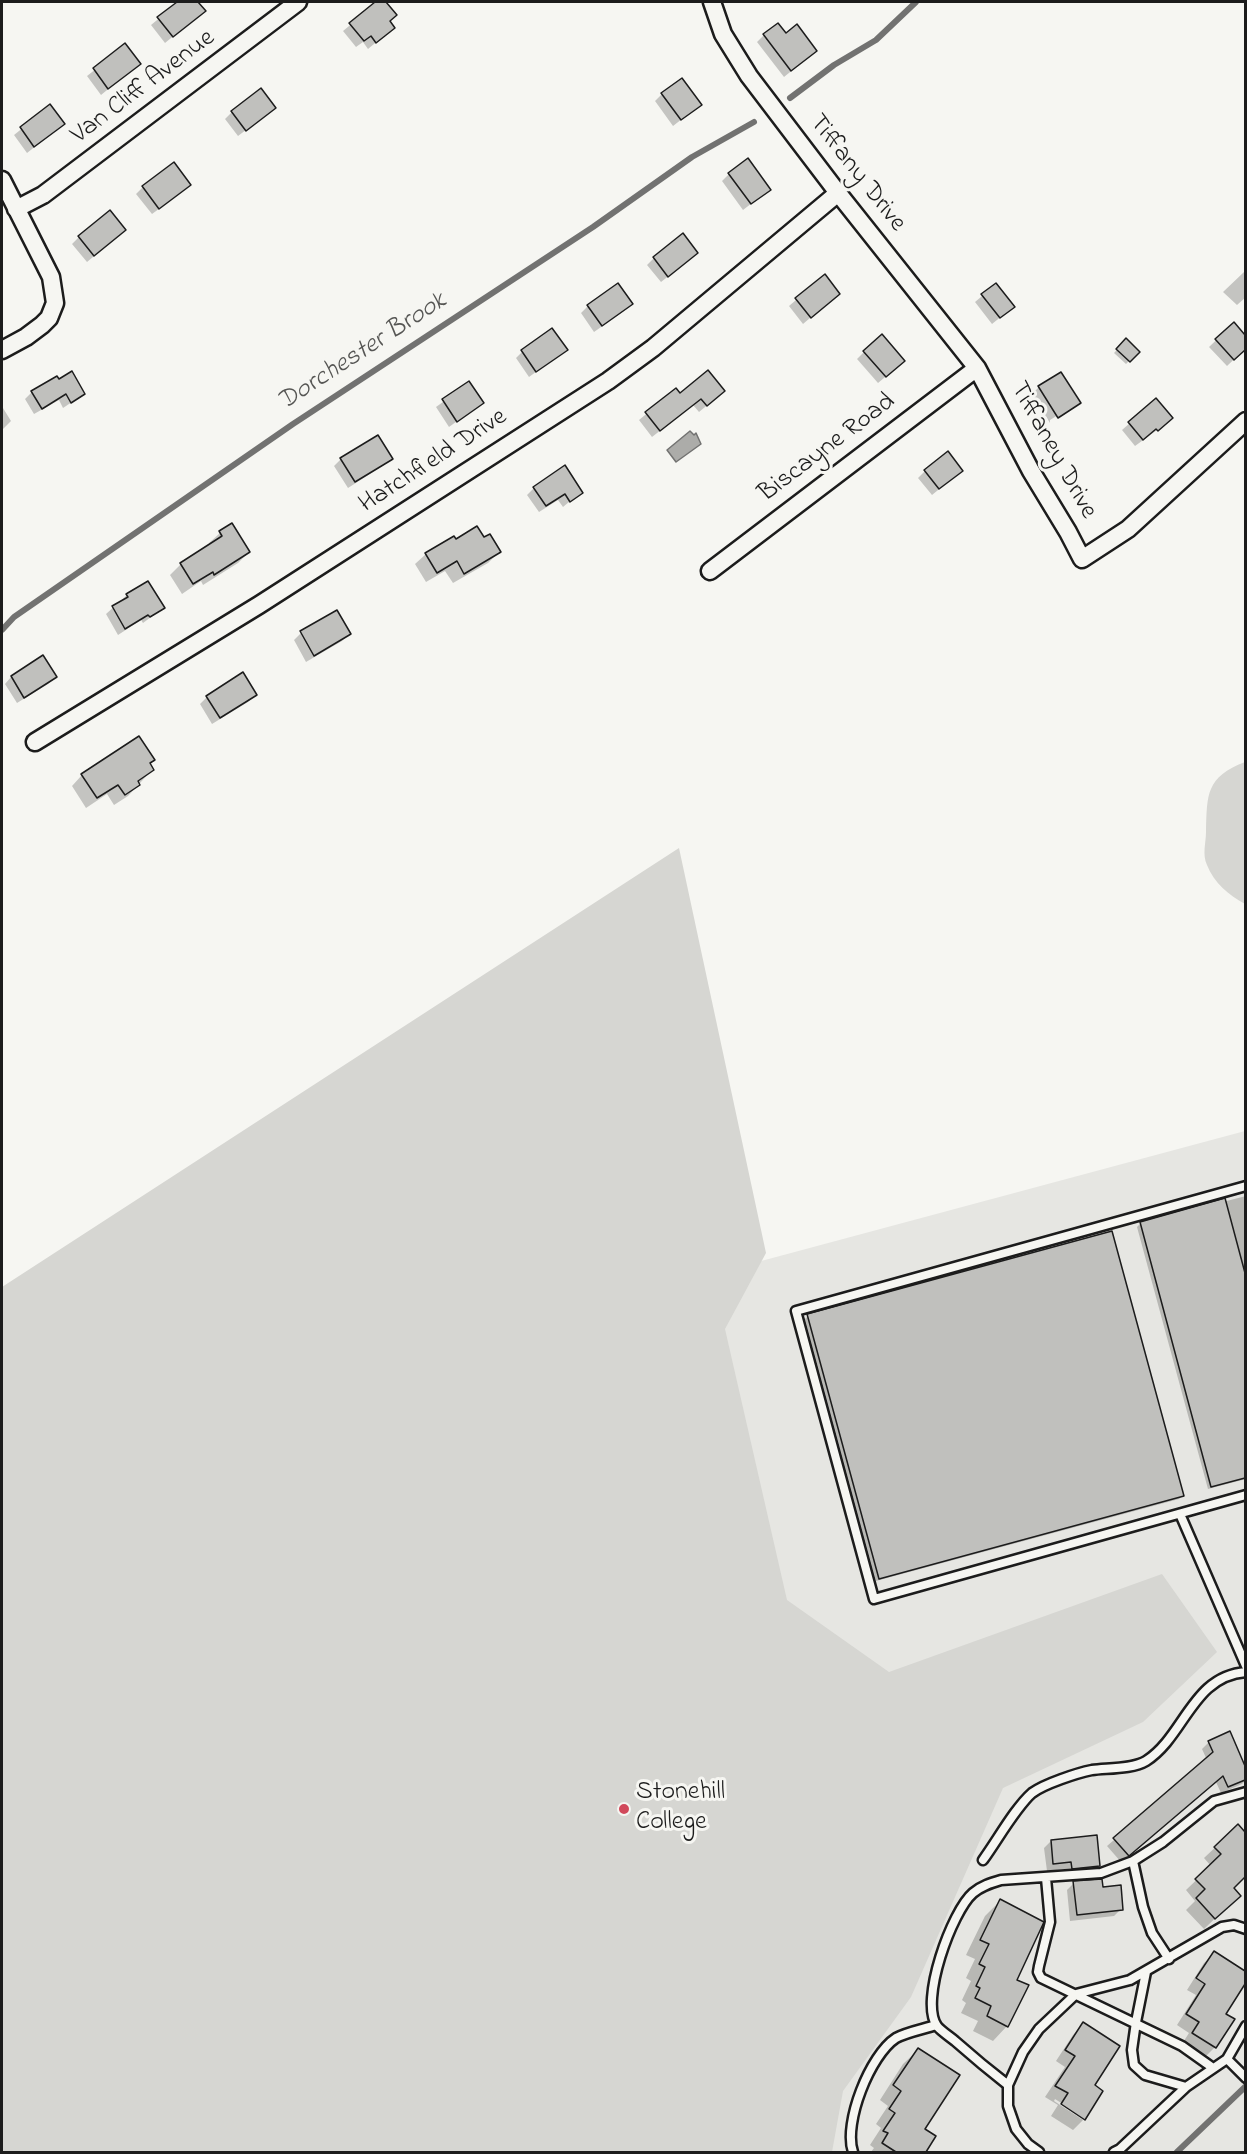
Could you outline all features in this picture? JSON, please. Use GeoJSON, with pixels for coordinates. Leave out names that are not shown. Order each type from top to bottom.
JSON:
{"type":"FeatureCollection","features":[{"type":"Feature","properties":{"kind":"street","name":"Van Cliff Avenue"},"geometry":{"type":"LineString","coordinates":[[16,209],[43,195],[298,2]]}},
{"type":"Feature","properties":{"kind":"street","name":"Tiffany Drive"},"geometry":{"type":"LineString","coordinates":[[712,2],[730,49],[838,193],[977,368]]}},
{"type":"Feature","properties":{"kind":"street"},"geometry":{"type":"LineString","coordinates":[[2,180],[51,277],[55,303],[49,318],[42,325],[2,350]]}},
{"type":"Feature","properties":{"kind":"street","name":"Hatchfield Drive"},"geometry":{"type":"LineString","coordinates":[[35,742],[259,605],[608,381],[653,348],[838,193]]}},
{"type":"Feature","properties":{"kind":"street","name":"Tiffaney Drive"},"geometry":{"type":"LineString","coordinates":[[977,368],[1031,471],[1082,560],[1128,529],[1245,421]]}},
{"type":"Feature","properties":{"kind":"street","name":"Biscayne Road"},"geometry":{"type":"LineString","coordinates":[[710,571],[977,368]]}},
{"type":"Feature","properties":{"kind":"lane"},"geometry":{"type":"LineString","coordinates":[[1245,1186],[796,1311],[874,1599],[1245,1495]]}},
{"type":"Feature","properties":{"kind":"lane"},"geometry":{"type":"LineString","coordinates":[[1180,1514],[1245,1666]]}},
{"type":"Feature","properties":{"kind":"lane"},"geometry":{"type":"LineString","coordinates":[[983,1860],[1033,1793],[1073,1774],[1144,1762],[1175,1733],[1184,1714],[1213,1684],[1227,1676],[1245,1672]]}},
{"type":"Feature","properties":{"kind":"lane"},"geometry":{"type":"LineString","coordinates":[[1008,2085],[936,2025],[931,2002],[934,1976],[946,1942],[961,1909],[971,1894],[986,1884],[1001,1880],[1101,1874],[1133,1861],[1163,1842],[1214,1801],[1245,1792]]}},
{"type":"Feature","properties":{"kind":"lane"},"geometry":{"type":"LineString","coordinates":[[1133,1861],[1143,1907],[1152,1933],[1169,1959]]}},
{"type":"Feature","properties":{"kind":"lane"},"geometry":{"type":"LineString","coordinates":[[1046,1878],[1050,1922],[1038,1972],[1041,1978],[1182,2046],[1213,2068]]}},
{"type":"Feature","properties":{"kind":"lane"},"geometry":{"type":"LineString","coordinates":[[1039,2152],[1028,2145],[1016,2129],[1008,2106],[1008,2085],[1023,2052],[1039,2029],[1076,1994],[1130,1980],[1222,1927],[1234,1925],[1245,1929]]}},
{"type":"Feature","properties":{"kind":"lane"},"geometry":{"type":"LineString","coordinates":[[1146,1972],[1132,2050],[1134,2065],[1145,2075],[1186,2087]]}},
{"type":"Feature","properties":{"kind":"lane"},"geometry":{"type":"LineString","coordinates":[[853,2152],[850,2145],[852,2116],[862,2087],[877,2059],[896,2039],[936,2025]]}},
{"type":"Feature","properties":{"kind":"lane"},"geometry":{"type":"LineString","coordinates":[[1114,2152],[1186,2087],[1227,2059],[1245,2026]]}},
{"type":"Feature","properties":{"kind":"lane"},"geometry":{"type":"LineString","coordinates":[[1227,2059],[1243,2075]]}},
{"type":"Feature","properties":{"kind":"shaded area"},"geometry":{"type":"Polygon","coordinates":[[[690,431],[694,435],[696,433],[701,444],[676,462],[667,450],[690,431]]]}},
{"type":"Feature","properties":{"kind":"shaded area"},"geometry":{"type":"Polygon","coordinates":[[[1245,762],[1245,904],[1218,883],[1207,865],[1204,853],[1208,797],[1211,788],[1223,774],[1245,762]]]}},
{"type":"Feature","properties":{"kind":"shaded area","name":"Stonehill College"},"geometry":{"type":"Polygon","coordinates":[[[679,848],[766,1253],[725,1329],[787,1600],[889,1672],[1162,1574],[1217,1652],[1143,1722],[1003,1788],[911,1997],[843,2091],[832,2152],[2,2152],[2,1287],[679,848]]]}},
{"type":"Feature","properties":{"kind":"shaded area","name":"Stonehill College"},"geometry":{"type":"Polygon","coordinates":[[[1245,1131],[1245,2152],[2,2152],[2,1465],[1245,1131]]]}},
{"type":"Feature","properties":{"kind":"building"},"geometry":{"type":"Polygon","coordinates":[[[177,2],[198,2],[206,11],[173,37],[157,17],[177,2]]]}},
{"type":"Feature","properties":{"kind":"building"},"geometry":{"type":"Polygon","coordinates":[[[375,2],[386,2],[397,15],[390,21],[395,28],[376,43],[371,36],[364,41],[349,23],[375,2]]]}},
{"type":"Feature","properties":{"kind":"building"},"geometry":{"type":"Polygon","coordinates":[[[778,23],[786,33],[797,24],[817,51],[791,71],[763,34],[778,23]]]}},
{"type":"Feature","properties":{"kind":"building"},"geometry":{"type":"Polygon","coordinates":[[[125,43],[141,64],[108,89],[93,68],[125,43]]]}},
{"type":"Feature","properties":{"kind":"building"},"geometry":{"type":"Polygon","coordinates":[[[682,78],[702,105],[681,120],[661,93],[682,78]]]}},
{"type":"Feature","properties":{"kind":"building"},"geometry":{"type":"Polygon","coordinates":[[[261,88],[276,108],[246,131],[231,111],[261,88]]]}},
{"type":"Feature","properties":{"kind":"building"},"geometry":{"type":"Polygon","coordinates":[[[50,104],[65,124],[34,147],[20,127],[50,104]]]}},
{"type":"Feature","properties":{"kind":"building"},"geometry":{"type":"Polygon","coordinates":[[[748,158],[771,190],[751,204],[728,173],[748,158]]]}},
{"type":"Feature","properties":{"kind":"building"},"geometry":{"type":"Polygon","coordinates":[[[174,162],[191,185],[159,209],[142,186],[174,162]]]}},
{"type":"Feature","properties":{"kind":"building"},"geometry":{"type":"Polygon","coordinates":[[[110,210],[126,230],[94,256],[78,236],[110,210]]]}},
{"type":"Feature","properties":{"kind":"building"},"geometry":{"type":"Polygon","coordinates":[[[683,233],[698,253],[668,277],[653,257],[683,233]]]}},
{"type":"Feature","properties":{"kind":"building"},"geometry":{"type":"Polygon","coordinates":[[[825,274],[840,294],[811,318],[795,298],[825,274]]]}},
{"type":"Feature","properties":{"kind":"building"},"geometry":{"type":"Polygon","coordinates":[[[618,283],[633,304],[602,326],[587,305],[618,283]]]}},
{"type":"Feature","properties":{"kind":"building"},"geometry":{"type":"Polygon","coordinates":[[[996,283],[1015,307],[1000,318],[981,294],[996,283]]]}},
{"type":"Feature","properties":{"kind":"building"},"geometry":{"type":"Polygon","coordinates":[[[1234,322],[1245,335],[1245,350],[1234,360],[1215,339],[1234,322]]]}},
{"type":"Feature","properties":{"kind":"building"},"geometry":{"type":"Polygon","coordinates":[[[552,328],[568,350],[536,372],[521,350],[552,328]]]}},
{"type":"Feature","properties":{"kind":"building"},"geometry":{"type":"Polygon","coordinates":[[[882,334],[905,361],[886,377],[863,351],[882,334]]]}},
{"type":"Feature","properties":{"kind":"building"},"geometry":{"type":"Polygon","coordinates":[[[1126,338],[1140,352],[1130,362],[1116,349],[1126,338]]]}},
{"type":"Feature","properties":{"kind":"building"},"geometry":{"type":"Polygon","coordinates":[[[708,370],[725,391],[707,406],[701,399],[660,431],[645,412],[676,388],[680,393],[708,370]]]}},
{"type":"Feature","properties":{"kind":"building"},"geometry":{"type":"Polygon","coordinates":[[[72,371],[85,394],[71,403],[66,394],[42,409],[31,391],[57,376],[59,379],[72,371]]]}},
{"type":"Feature","properties":{"kind":"building"},"geometry":{"type":"Polygon","coordinates":[[[1061,372],[1081,403],[1058,418],[1038,386],[1061,372]]]}},
{"type":"Feature","properties":{"kind":"building"},"geometry":{"type":"Polygon","coordinates":[[[469,381],[484,403],[457,422],[442,399],[469,381]]]}},
{"type":"Feature","properties":{"kind":"building"},"geometry":{"type":"Polygon","coordinates":[[[1156,398],[1173,418],[1143,440],[1128,422],[1156,398]]]}},
{"type":"Feature","properties":{"kind":"building"},"geometry":{"type":"Polygon","coordinates":[[[378,435],[393,459],[355,482],[340,458],[378,435]]]}},
{"type":"Feature","properties":{"kind":"building"},"geometry":{"type":"Polygon","coordinates":[[[948,451],[963,471],[939,489],[924,470],[948,451]]]}},
{"type":"Feature","properties":{"kind":"building"},"geometry":{"type":"Polygon","coordinates":[[[565,465],[583,493],[570,502],[565,494],[546,506],[533,487],[565,465]]]}},
{"type":"Feature","properties":{"kind":"building"},"geometry":{"type":"Polygon","coordinates":[[[232,523],[250,552],[214,575],[213,572],[193,584],[180,563],[222,536],[219,531],[232,523]]]}},
{"type":"Feature","properties":{"kind":"building"},"geometry":{"type":"Polygon","coordinates":[[[477,526],[484,537],[490,534],[501,552],[464,574],[457,561],[437,573],[425,553],[454,536],[456,539],[477,526]]]}},
{"type":"Feature","properties":{"kind":"building"},"geometry":{"type":"Polygon","coordinates":[[[148,581],[165,608],[125,629],[112,606],[128,597],[126,594],[148,581]]]}},
{"type":"Feature","properties":{"kind":"building"},"geometry":{"type":"Polygon","coordinates":[[[337,610],[351,634],[314,656],[300,631],[337,610]]]}},
{"type":"Feature","properties":{"kind":"building"},"geometry":{"type":"Polygon","coordinates":[[[43,655],[57,677],[24,698],[11,676],[43,655]]]}},
{"type":"Feature","properties":{"kind":"building"},"geometry":{"type":"Polygon","coordinates":[[[243,672],[257,695],[220,718],[206,696],[243,672]]]}},
{"type":"Feature","properties":{"kind":"building"},"geometry":{"type":"Polygon","coordinates":[[[139,736],[155,760],[150,763],[154,770],[138,781],[140,785],[125,795],[118,785],[97,798],[81,774],[139,736]]]}},
{"type":"Feature","properties":{"kind":"building"},"geometry":{"type":"Polygon","coordinates":[[[1225,1198],[1245,1273],[1245,1478],[1211,1487],[1140,1222],[1225,1198]]]}},
{"type":"Feature","properties":{"kind":"building"},"geometry":{"type":"Polygon","coordinates":[[[1112,1231],[1184,1496],[879,1579],[807,1314],[1112,1231]]]}},
{"type":"Feature","properties":{"kind":"building"},"geometry":{"type":"Polygon","coordinates":[[[1230,1731],[1245,1766],[1245,1780],[1228,1787],[1223,1776],[1129,1856],[1113,1838],[1213,1752],[1208,1741],[1230,1731]]]}},
{"type":"Feature","properties":{"kind":"building"},"geometry":{"type":"Polygon","coordinates":[[[1238,1824],[1245,1832],[1245,1877],[1234,1888],[1241,1896],[1215,1919],[1196,1898],[1205,1889],[1195,1879],[1221,1854],[1214,1847],[1238,1824]]]}},
{"type":"Feature","properties":{"kind":"building"},"geometry":{"type":"Polygon","coordinates":[[[1097,1835],[1100,1866],[1072,1869],[1071,1862],[1053,1864],[1051,1840],[1097,1835]]]}},
{"type":"Feature","properties":{"kind":"building"},"geometry":{"type":"Polygon","coordinates":[[[1102,1879],[1103,1887],[1121,1885],[1123,1910],[1077,1915],[1073,1881],[1102,1879]]]}},
{"type":"Feature","properties":{"kind":"building"},"geometry":{"type":"Polygon","coordinates":[[[1000,1899],[1044,1922],[1017,1980],[1029,1985],[1008,2027],[987,2016],[991,2006],[975,1998],[980,1988],[976,1986],[985,1967],[979,1964],[989,1944],[980,1940],[1000,1899]]]}},
{"type":"Feature","properties":{"kind":"building"},"geometry":{"type":"Polygon","coordinates":[[[1214,1951],[1245,1971],[1245,1984],[1226,2014],[1235,2019],[1216,2048],[1192,2033],[1199,2022],[1186,2014],[1205,1984],[1196,1978],[1214,1951]]]}},
{"type":"Feature","properties":{"kind":"building"},"geometry":{"type":"Polygon","coordinates":[[[1083,2022],[1120,2046],[1095,2085],[1103,2091],[1085,2120],[1061,2104],[1068,2093],[1055,2086],[1075,2056],[1065,2050],[1083,2022]]]}},
{"type":"Feature","properties":{"kind":"building"},"geometry":{"type":"Polygon","coordinates":[[[918,2048],[960,2075],[925,2129],[936,2136],[926,2152],[896,2152],[882,2143],[888,2133],[883,2131],[895,2113],[889,2109],[901,2091],[893,2085],[918,2048]]]}},
{"type":"Feature","properties":{"kind":"waterway","name":"Dorchester Brook"},"geometry":{"type":"LineString","coordinates":[[790,98],[834,65],[876,40],[916,2]]}},
{"type":"Feature","properties":{"kind":"waterway","name":"Dorchester Brook"},"geometry":{"type":"LineString","coordinates":[[2,630],[14,617],[293,424],[593,227],[692,157],[754,122]]}},
{"type":"Feature","properties":{"kind":"waterway"},"geometry":{"type":"LineString","coordinates":[[1177,2152],[1246,2086]]}},
{"type":"Feature","properties":{"kind":"place","name":"Stonehill College"},"geometry":{"type":"Point","coordinates":[624,1809]}}]}
